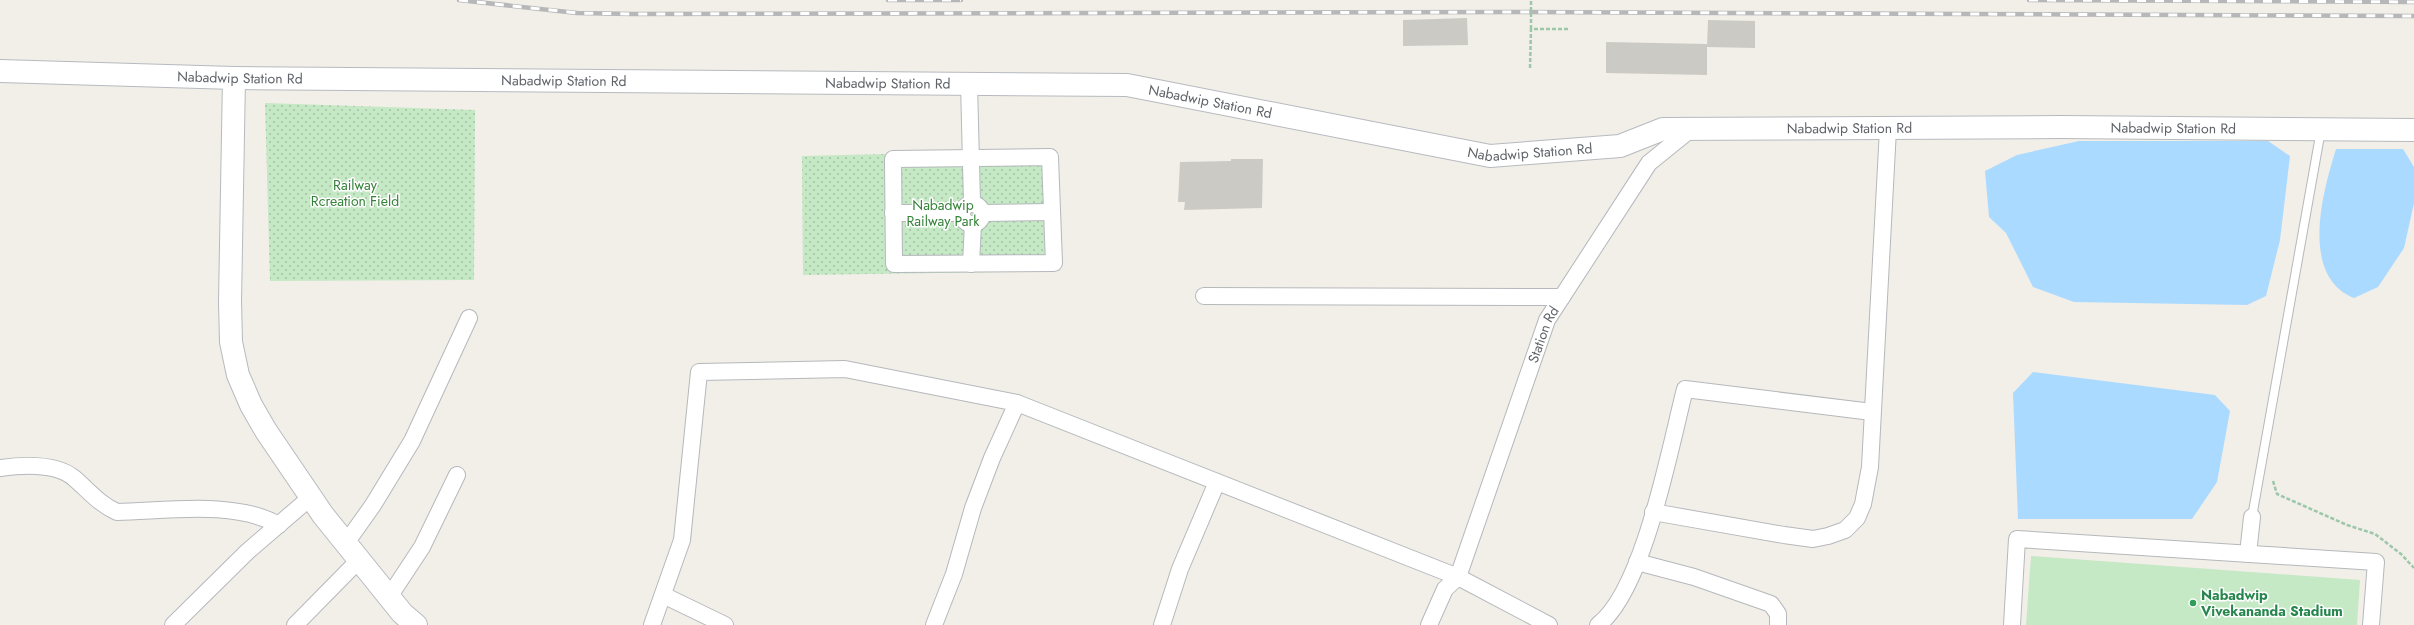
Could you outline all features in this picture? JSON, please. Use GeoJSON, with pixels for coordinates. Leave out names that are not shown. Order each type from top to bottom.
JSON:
{"type":"FeatureCollection","features":[{"type":"Feature","properties":{"kind":"main road","name":"Nabadwip Station Rd"},"geometry":{"type":"LineString","coordinates":[[0,71],[234,78],[1127,85],[1490,156],[1620,146],[1663,129],[2061,127],[2414,130]]}},
{"type":"Feature","properties":{"kind":"main road"},"geometry":{"type":"LineString","coordinates":[[234,78],[231,342],[238,376],[251,406],[311,497],[402,613],[416,625]]}},
{"type":"Feature","properties":{"kind":"street"},"geometry":{"type":"LineString","coordinates":[[969,84],[972,213],[971,264]]}},
{"type":"Feature","properties":{"kind":"street","name":"Station Rd"},"geometry":{"type":"LineString","coordinates":[[1458,577],[1547,320],[1649,163],[1692,129]]}},
{"type":"Feature","properties":{"kind":"street"},"geometry":{"type":"LineString","coordinates":[[1654,512],[1743,529],[1813,539],[1845,530],[1857,518],[1866,490],[1870,468],[1888,129]]}},
{"type":"Feature","properties":{"kind":"street"},"geometry":{"type":"LineString","coordinates":[[1050,157],[1054,263],[894,264],[893,159],[970,158],[1050,157]]}},
{"type":"Feature","properties":{"kind":"street"},"geometry":{"type":"LineString","coordinates":[[893,213],[1052,212]]}},
{"type":"Feature","properties":{"kind":"street"},"geometry":{"type":"LineString","coordinates":[[1204,296],[1562,297]]}},
{"type":"Feature","properties":{"kind":"street"},"geometry":{"type":"LineString","coordinates":[[346,543],[373,505],[412,441],[469,318]]}},
{"type":"Feature","properties":{"kind":"street"},"geometry":{"type":"LineString","coordinates":[[652,625],[682,540],[699,372],[845,369],[1017,403],[1458,577],[1549,625]]}},
{"type":"Feature","properties":{"kind":"street"},"geometry":{"type":"LineString","coordinates":[[1598,625],[1606,619],[1618,603],[1637,562],[1654,512],[1685,389],[1872,412]]}},
{"type":"Feature","properties":{"kind":"street"},"geometry":{"type":"LineString","coordinates":[[934,625],[954,574],[978,494],[1017,403]]}},
{"type":"Feature","properties":{"kind":"street"},"geometry":{"type":"LineString","coordinates":[[0,468],[30,466],[60,470],[73,477],[102,504],[117,512],[239,511],[279,525]]}},
{"type":"Feature","properties":{"kind":"street"},"geometry":{"type":"LineString","coordinates":[[389,597],[422,547],[457,475]]}},
{"type":"Feature","properties":{"kind":"street"},"geometry":{"type":"LineString","coordinates":[[1162,625],[1180,569],[1217,482]]}},
{"type":"Feature","properties":{"kind":"street"},"geometry":{"type":"LineString","coordinates":[[173,625],[248,551],[311,497]]}},
{"type":"Feature","properties":{"kind":"street"},"geometry":{"type":"LineString","coordinates":[[2248,554],[2252,517]]}},
{"type":"Feature","properties":{"kind":"street"},"geometry":{"type":"LineString","coordinates":[[2012,625],[2017,539],[2376,562],[2371,625]]}},
{"type":"Feature","properties":{"kind":"street"},"geometry":{"type":"LineString","coordinates":[[295,625],[359,560]]}},
{"type":"Feature","properties":{"kind":"street"},"geometry":{"type":"LineString","coordinates":[[1637,562],[1694,577],[1771,604],[1778,614],[1778,625]]}},
{"type":"Feature","properties":{"kind":"street"},"geometry":{"type":"LineString","coordinates":[[1429,625],[1445,589],[1458,577]]}},
{"type":"Feature","properties":{"kind":"street"},"geometry":{"type":"LineString","coordinates":[[662,595],[725,625]]}},
{"type":"Feature","properties":{"kind":"lane"},"geometry":{"type":"LineString","coordinates":[[2252,517],[2321,129]]}},
{"type":"Feature","properties":{"kind":"path"},"geometry":{"type":"LineString","coordinates":[[1530,68],[1531,0]]}},
{"type":"Feature","properties":{"kind":"path"},"geometry":{"type":"LineString","coordinates":[[1531,29],[1570,29]]}},
{"type":"Feature","properties":{"kind":"path"},"geometry":{"type":"LineString","coordinates":[[2263,456],[2277,494],[2348,525],[2375,534],[2401,554],[2414,568]]}},
{"type":"Feature","properties":{"kind":"green space","name":"Railway Rcreation Field"},"geometry":{"type":"Polygon","coordinates":[[[265,103],[475,110],[474,280],[270,281],[265,103]]]}},
{"type":"Feature","properties":{"kind":"green space","name":"Nabadwip Railway Park"},"geometry":{"type":"Polygon","coordinates":[[[1056,150],[1060,271],[803,275],[802,156],[1056,150]]]}},
{"type":"Feature","properties":{"kind":"green space","name":"Nabadwip Vivekananda Stadium"},"geometry":{"type":"Polygon","coordinates":[[[2031,556],[2360,580],[2357,625],[2026,625],[2031,556]]]}},
{"type":"Feature","properties":{"kind":"water"},"geometry":{"type":"Polygon","coordinates":[[[2079,141],[2268,141],[2290,156],[2280,240],[2266,296],[2247,305],[2074,302],[2033,287],[2006,233],[1989,217],[1985,171],[2017,155],[2079,141]]]}},
{"type":"Feature","properties":{"kind":"water"},"geometry":{"type":"Polygon","coordinates":[[[2336,149],[2403,149],[2414,167],[2414,203],[2404,248],[2378,287],[2354,298],[2337,287],[2326,271],[2321,252],[2321,209],[2336,149]]]}},
{"type":"Feature","properties":{"kind":"water"},"geometry":{"type":"Polygon","coordinates":[[[2033,372],[2215,395],[2230,411],[2217,482],[2192,519],[2018,519],[2013,393],[2033,372]]]}},
{"type":"Feature","properties":{"kind":"building"},"geometry":{"type":"Polygon","coordinates":[[[1467,18],[1468,45],[1403,46],[1403,20],[1467,18]]]}},
{"type":"Feature","properties":{"kind":"building"},"geometry":{"type":"Polygon","coordinates":[[[1708,20],[1755,21],[1755,48],[1707,47],[1708,20]]]}},
{"type":"Feature","properties":{"kind":"building"},"geometry":{"type":"Polygon","coordinates":[[[1606,42],[1707,44],[1707,75],[1606,73],[1606,42]]]}},
{"type":"Feature","properties":{"kind":"building"},"geometry":{"type":"Polygon","coordinates":[[[1231,159],[1263,159],[1262,208],[1184,210],[1185,202],[1178,202],[1180,162],[1231,161],[1231,159]]]}},
{"type":"Feature","properties":{"kind":"railway"},"geometry":{"type":"LineString","coordinates":[[459,0],[577,13],[633,14],[1515,12],[2414,16]]}},
{"type":"Feature","properties":{"kind":"railway"},"geometry":{"type":"LineString","coordinates":[[888,0],[961,0]]}},
{"type":"Feature","properties":{"kind":"railway"},"geometry":{"type":"LineString","coordinates":[[2029,0],[2414,2]]}},
{"type":"Feature","properties":{"kind":"place","name":"Nabadwip Vivekananda Stadium"},"geometry":{"type":"Point","coordinates":[2193,603]}}]}
